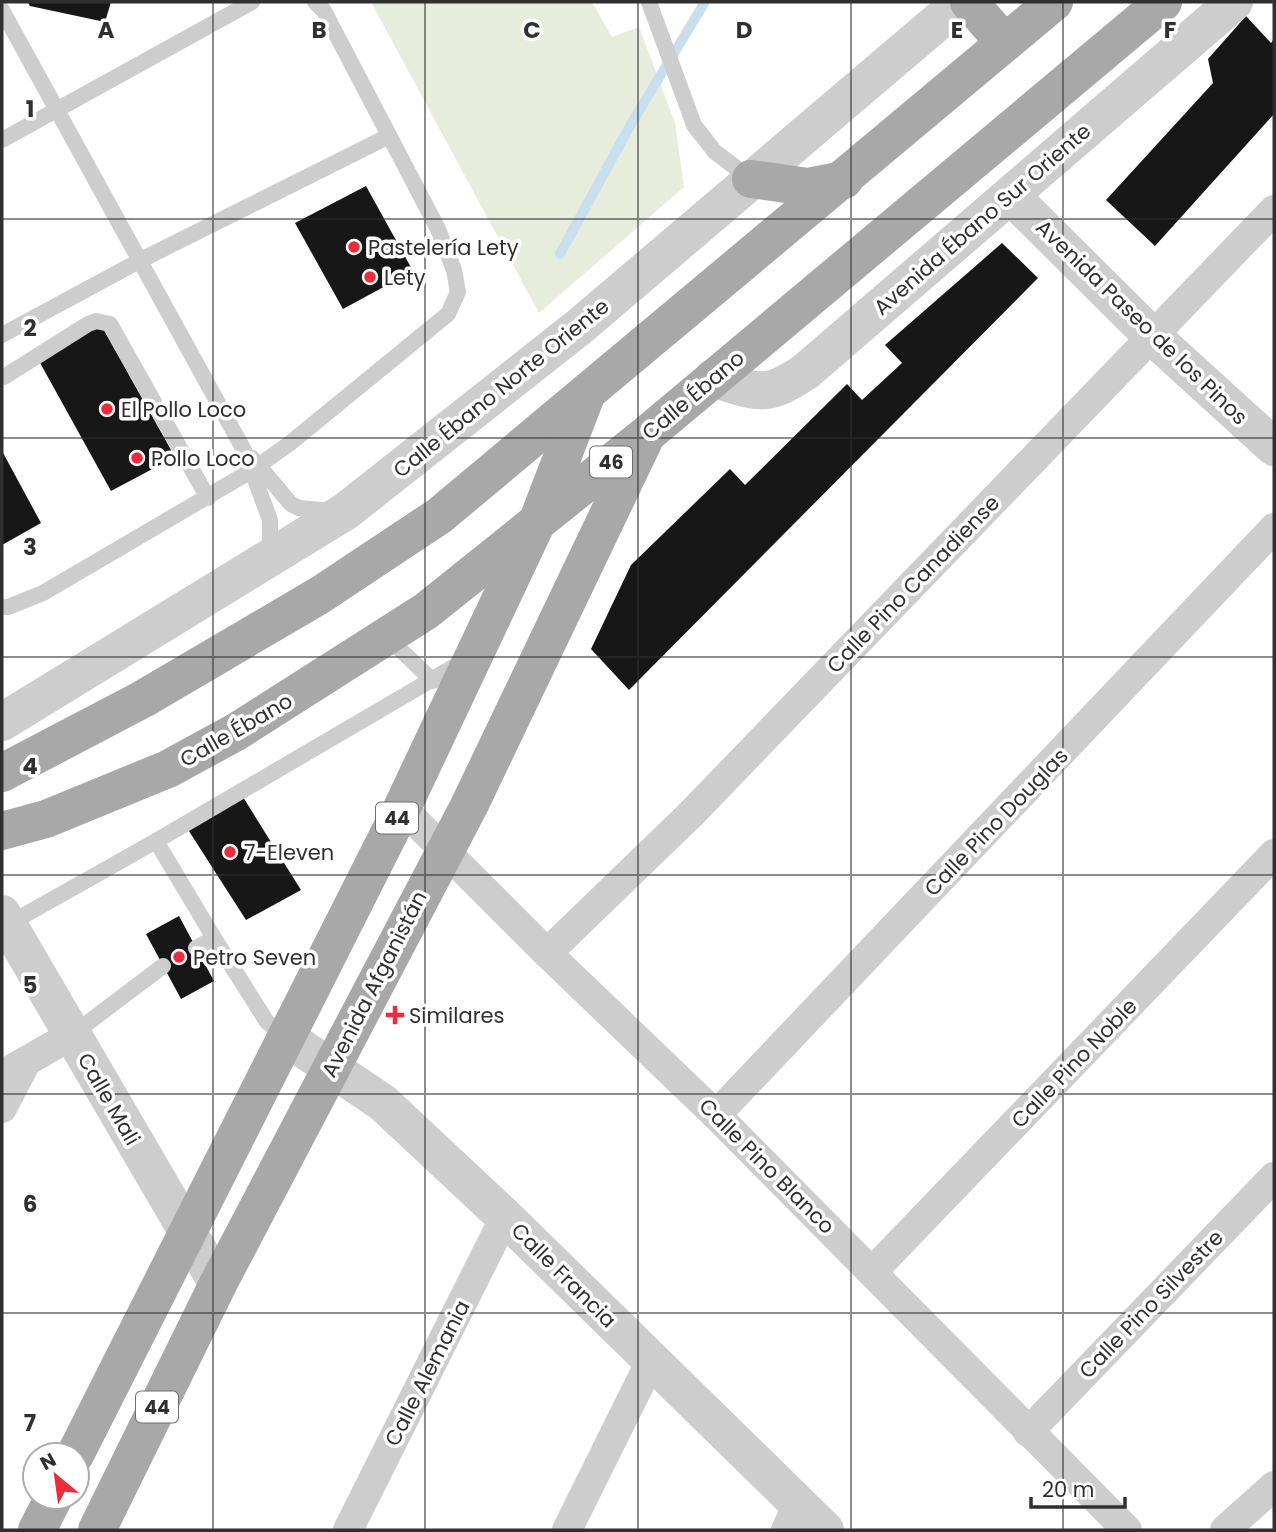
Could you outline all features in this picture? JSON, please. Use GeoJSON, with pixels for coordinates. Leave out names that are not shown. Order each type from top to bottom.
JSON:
{"type":"FeatureCollection","features":[{"type":"Feature","properties":{"kind":"main road"},"geometry":{"type":"LineString","coordinates":[[969,2],[1005,43]]}},
{"type":"Feature","properties":{"kind":"main road"},"geometry":{"type":"LineString","coordinates":[[2,773],[143,699],[320,595],[439,516],[1054,2]]}},
{"type":"Feature","properties":{"kind":"main road","name":"Calle Ébano"},"geometry":{"type":"LineString","coordinates":[[2,831],[46,819],[168,769],[236,732],[426,611],[646,435],[1163,2]]}},
{"type":"Feature","properties":{"kind":"main road"},"geometry":{"type":"LineString","coordinates":[[751,179],[808,187],[844,180]]}},
{"type":"Feature","properties":{"kind":"main road","name":"44"},"geometry":{"type":"LineString","coordinates":[[82,1441],[402,808],[538,520],[586,395]]}},
{"type":"Feature","properties":{"kind":"main road","name":"Avenida Afganistán"},"geometry":{"type":"LineString","coordinates":[[97,1530],[218,1284],[443,849],[469,806],[646,435]]}},
{"type":"Feature","properties":{"kind":"main road"},"geometry":{"type":"LineString","coordinates":[[37,1530],[47,1511]]}},
{"type":"Feature","properties":{"kind":"street","name":"Calle Ébano Norte Oriente"},"geometry":{"type":"LineString","coordinates":[[2,722],[346,511],[579,327],[961,2]]}},
{"type":"Feature","properties":{"kind":"street","name":"Avenida Ébano Sur Oriente"},"geometry":{"type":"LineString","coordinates":[[713,378],[755,391],[769,391],[785,385],[805,372],[1234,2]]}},
{"type":"Feature","properties":{"kind":"street","name":"Avenida Paseo de los Pinos"},"geometry":{"type":"LineString","coordinates":[[1010,196],[1152,336],[1274,446]]}},
{"type":"Feature","properties":{"kind":"street","name":"Calle Pino Canadiense"},"geometry":{"type":"LineString","coordinates":[[547,953],[691,814],[1274,210]]}},
{"type":"Feature","properties":{"kind":"street","name":"Calle Pino Douglas"},"geometry":{"type":"LineString","coordinates":[[716,1115],[1274,528]]}},
{"type":"Feature","properties":{"kind":"street","name":"Calle Pino Blanco"},"geometry":{"type":"LineString","coordinates":[[402,808],[873,1271],[1127,1530]]}},
{"type":"Feature","properties":{"kind":"street","name":"Calle Pino Noble"},"geometry":{"type":"LineString","coordinates":[[873,1271],[1274,854]]}},
{"type":"Feature","properties":{"kind":"street","name":"Calle Mali"},"geometry":{"type":"LineString","coordinates":[[5,920],[218,1284]]}},
{"type":"Feature","properties":{"kind":"street"},"geometry":{"type":"LineString","coordinates":[[2,1108],[14,1069],[72,1035]]}},
{"type":"Feature","properties":{"kind":"street","name":"Calle Francia"},"geometry":{"type":"LineString","coordinates":[[287,1038],[383,1103],[505,1217],[650,1361],[792,1517],[825,1530]]}},
{"type":"Feature","properties":{"kind":"street","name":"Calle Pino Silvestre"},"geometry":{"type":"LineString","coordinates":[[1028,1432],[1274,1177]]}},
{"type":"Feature","properties":{"kind":"street","name":"Calle Alemania"},"geometry":{"type":"LineString","coordinates":[[348,1530],[505,1217]]}},
{"type":"Feature","properties":{"kind":"street"},"geometry":{"type":"LineString","coordinates":[[567,1530],[650,1361]]}},
{"type":"Feature","properties":{"kind":"street"},"geometry":{"type":"LineString","coordinates":[[1225,1530],[1274,1486]]}},
{"type":"Feature","properties":{"kind":"lane"},"geometry":{"type":"LineString","coordinates":[[2,140],[252,2]]}},
{"type":"Feature","properties":{"kind":"lane"},"geometry":{"type":"LineString","coordinates":[[2,607],[9,607],[43,593],[255,468],[416,342],[447,314],[458,292],[454,270],[438,229],[324,11],[315,2]]}},
{"type":"Feature","properties":{"kind":"lane"},"geometry":{"type":"LineString","coordinates":[[649,2],[694,125],[715,152],[751,179]]}},
{"type":"Feature","properties":{"kind":"lane"},"geometry":{"type":"LineString","coordinates":[[2,10],[255,468],[291,504],[299,508],[346,511]]}},
{"type":"Feature","properties":{"kind":"lane"},"geometry":{"type":"LineString","coordinates":[[2,335],[141,260],[389,136]]}},
{"type":"Feature","properties":{"kind":"lane"},"geometry":{"type":"LineString","coordinates":[[4,376],[88,324],[96,321],[110,324],[208,498]]}},
{"type":"Feature","properties":{"kind":"lane"},"geometry":{"type":"LineString","coordinates":[[255,468],[270,520],[269,560]]}},
{"type":"Feature","properties":{"kind":"lane"},"geometry":{"type":"LineString","coordinates":[[387,637],[433,681]]}},
{"type":"Feature","properties":{"kind":"lane"},"geometry":{"type":"LineString","coordinates":[[5,920],[156,841],[475,654]]}},
{"type":"Feature","properties":{"kind":"lane"},"geometry":{"type":"LineString","coordinates":[[156,841],[267,1022],[287,1038]]}},
{"type":"Feature","properties":{"kind":"lane"},"geometry":{"type":"LineString","coordinates":[[196,948],[214,938]]}},
{"type":"Feature","properties":{"kind":"lane"},"geometry":{"type":"LineString","coordinates":[[72,1035],[163,966]]}},
{"type":"Feature","properties":{"kind":"green space"},"geometry":{"type":"Polygon","coordinates":[[[371,2],[592,2],[612,37],[639,27],[675,123],[684,187],[539,313],[371,2]]]}},
{"type":"Feature","properties":{"kind":"building"},"geometry":{"type":"Polygon","coordinates":[[[28,2],[111,2],[105,22],[30,6],[28,2]]]}},
{"type":"Feature","properties":{"kind":"building"},"geometry":{"type":"Polygon","coordinates":[[[1246,16],[1271,43],[1274,39],[1274,114],[1155,246],[1106,200],[1213,83],[1208,59],[1246,16]]]}},
{"type":"Feature","properties":{"kind":"building","name":"Pastelería Lety"},"geometry":{"type":"Polygon","coordinates":[[[366,186],[413,271],[343,309],[295,223],[366,186]]]}},
{"type":"Feature","properties":{"kind":"building"},"geometry":{"type":"Polygon","coordinates":[[[1002,243],[1038,278],[629,690],[591,649],[631,565],[730,469],[745,485],[847,384],[862,400],[902,363],[885,345],[1002,243]]]}},
{"type":"Feature","properties":{"kind":"building","name":"El Pollo Loco"},"geometry":{"type":"Polygon","coordinates":[[[101,325],[175,457],[111,491],[39,361],[101,325]]]}},
{"type":"Feature","properties":{"kind":"building"},"geometry":{"type":"Polygon","coordinates":[[[2,451],[41,523],[2,545],[2,451]]]}},
{"type":"Feature","properties":{"kind":"building"},"geometry":{"type":"Polygon","coordinates":[[[243,797],[301,890],[246,920],[187,828],[243,797]]]}},
{"type":"Feature","properties":{"kind":"building","name":"Petro Seven"},"geometry":{"type":"Polygon","coordinates":[[[179,916],[214,981],[181,999],[146,934],[179,916]]]}},
{"type":"Feature","properties":{"kind":"waterway"},"geometry":{"type":"LineString","coordinates":[[560,254],[631,124],[705,2]]}},
{"type":"Feature","properties":{"kind":"place","name":"Pastelería Lety"},"geometry":{"type":"Point","coordinates":[354,247]}},
{"type":"Feature","properties":{"kind":"place","name":"Lety"},"geometry":{"type":"Point","coordinates":[370,277]}},
{"type":"Feature","properties":{"kind":"place","name":"El Pollo Loco"},"geometry":{"type":"Point","coordinates":[107,409]}},
{"type":"Feature","properties":{"kind":"place","name":"Pollo Loco"},"geometry":{"type":"Point","coordinates":[137,458]}},
{"type":"Feature","properties":{"kind":"place","name":"7-Eleven"},"geometry":{"type":"Point","coordinates":[230,852]}},
{"type":"Feature","properties":{"kind":"place","name":"Petro Seven"},"geometry":{"type":"Point","coordinates":[179,957]}},
{"type":"Feature","properties":{"kind":"place","name":"Similares"},"geometry":{"type":"Point","coordinates":[395,1015]}}]}
